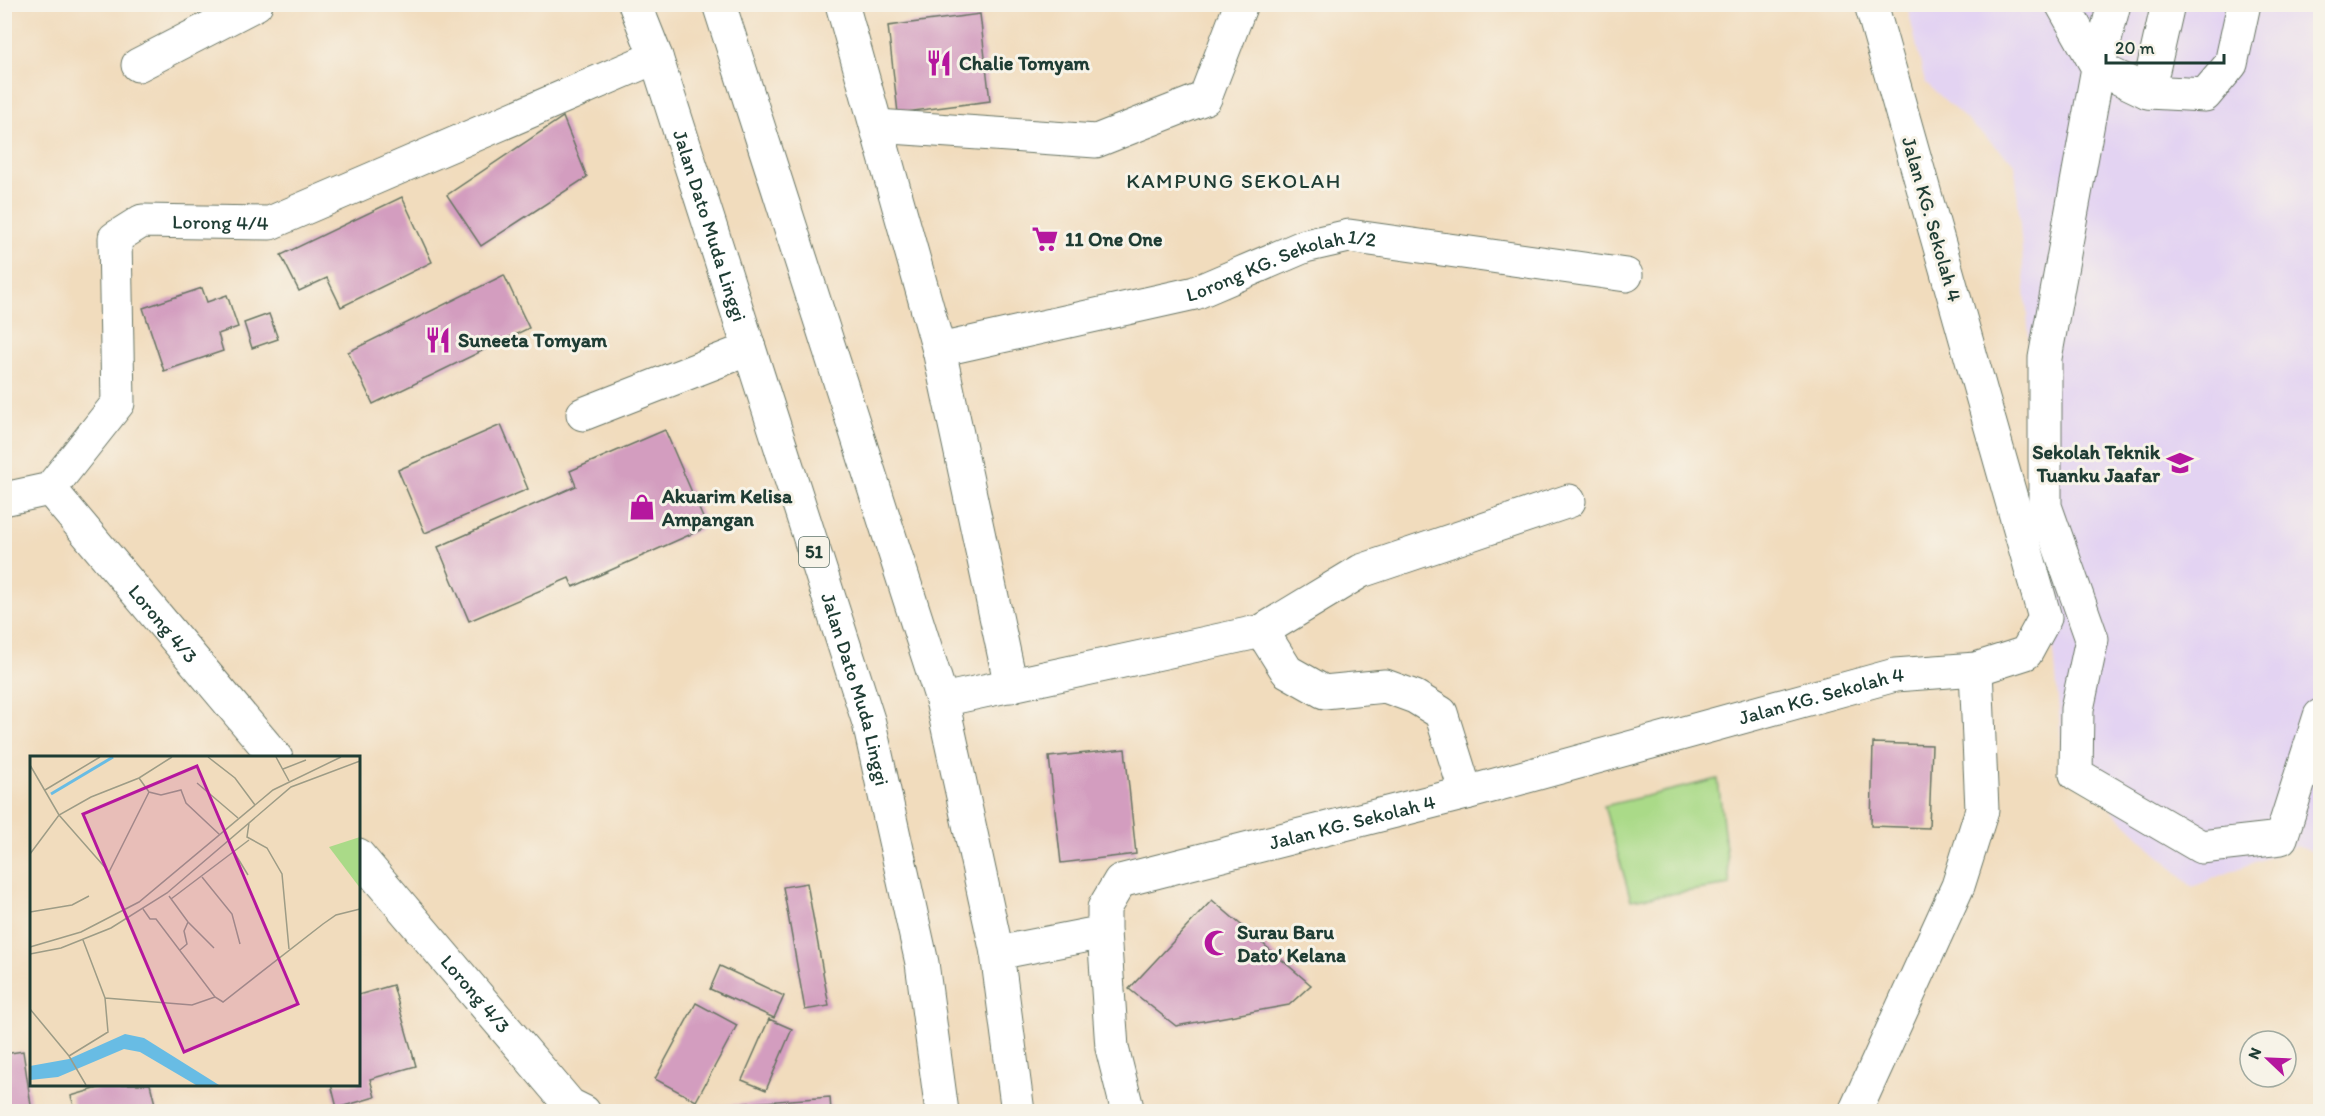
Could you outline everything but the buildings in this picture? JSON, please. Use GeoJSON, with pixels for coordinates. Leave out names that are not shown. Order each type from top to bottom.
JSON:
{"type":"FeatureCollection","features":[{"type":"Feature","properties":{"kind":"main road"},"geometry":{"type":"LineString","coordinates":[[138,65],[256,4]]}},
{"type":"Feature","properties":{"kind":"main road","name":"Jalan Dato Muda Linggi"},"geometry":{"type":"LineString","coordinates":[[635,4],[656,57],[869,723],[922,963],[942,1112]]}},
{"type":"Feature","properties":{"kind":"main road"},"geometry":{"type":"LineString","coordinates":[[842,4],[939,350],[1011,686]]}},
{"type":"Feature","properties":{"kind":"main road"},"geometry":{"type":"LineString","coordinates":[[877,126],[1096,141],[1205,98],[1241,4]]}},
{"type":"Feature","properties":{"kind":"main road","name":"Jalan KG. Sekolah 4"},"geometry":{"type":"LineString","coordinates":[[1128,1112],[1112,1048],[1104,932],[1104,908],[1120,881],[1466,793],[1895,675],[1976,669],[2026,653],[2045,618],[1871,4]]}},
{"type":"Feature","properties":{"kind":"main road"},"geometry":{"type":"LineString","coordinates":[[2062,4],[2098,68],[2148,92],[2205,95],[2231,64],[2244,4]]}},
{"type":"Feature","properties":{"kind":"main road"},"geometry":{"type":"LineString","coordinates":[[2114,4],[2098,68],[2045,358],[2045,506],[2092,639],[2077,709],[2076,774],[2201,847],[2281,838],[2320,716]]}},
{"type":"Feature","properties":{"kind":"main road"},"geometry":{"type":"LineString","coordinates":[[2148,92],[2168,4]]}},
{"type":"Feature","properties":{"kind":"main road"},"geometry":{"type":"LineString","coordinates":[[725,14],[942,700],[997,953],[1018,1112]]}},
{"type":"Feature","properties":{"kind":"main road","name":"Lorong 4/4"},"geometry":{"type":"LineString","coordinates":[[50,489],[118,403],[115,238],[142,221],[270,223],[656,57]]}},
{"type":"Feature","properties":{"kind":"main road","name":"Lorong KG. Sekolah 1/2"},"geometry":{"type":"LineString","coordinates":[[939,350],[1195,293],[1305,246],[1349,236],[1626,274]]}},
{"type":"Feature","properties":{"kind":"main road"},"geometry":{"type":"LineString","coordinates":[[583,414],[749,349]]}},
{"type":"Feature","properties":{"kind":"main road"},"geometry":{"type":"LineString","coordinates":[[4,499],[50,489]]}},
{"type":"Feature","properties":{"kind":"main road","name":"Lorong 4/3"},"geometry":{"type":"LineString","coordinates":[[50,489],[274,756]]}},
{"type":"Feature","properties":{"kind":"main road"},"geometry":{"type":"LineString","coordinates":[[942,700],[1262,631],[1361,571],[1569,501]]}},
{"type":"Feature","properties":{"kind":"main road"},"geometry":{"type":"LineString","coordinates":[[1262,631],[1287,671],[1324,692],[1385,686],[1415,697],[1441,713],[1466,793]]}},
{"type":"Feature","properties":{"kind":"main road"},"geometry":{"type":"LineString","coordinates":[[1855,1112],[1958,886],[1982,810],[1976,669]]}},
{"type":"Feature","properties":{"kind":"main road","name":"Lorong 4/3"},"geometry":{"type":"LineString","coordinates":[[360,857],[568,1109]]}},
{"type":"Feature","properties":{"kind":"main road"},"geometry":{"type":"LineString","coordinates":[[997,953],[1104,932]]}},
{"type":"Feature","properties":{"kind":"shaded area","name":"Sekolah Teknik Tuanku Jaafar"},"geometry":{"type":"Polygon","coordinates":[[[1907,5],[2320,5],[2320,854],[2296,846],[2192,887],[2063,762],[2015,164],[1925,82],[1907,5]]]}},
{"type":"Feature","properties":{"kind":"green space"},"geometry":{"type":"Polygon","coordinates":[[[1718,779],[1730,885],[1631,900],[1604,806],[1718,779]]]}},
{"type":"Feature","properties":{"kind":"place","name":"Chalie Tomyam"},"geometry":{"type":"Point","coordinates":[939,63]}},
{"type":"Feature","properties":{"kind":"place","name":"11 One One"},"geometry":{"type":"Point","coordinates":[1045,239]}},
{"type":"Feature","properties":{"kind":"place","name":"Suneeta Tomyam"},"geometry":{"type":"Point","coordinates":[438,340]}},
{"type":"Feature","properties":{"kind":"place","name":"Sekolah Teknik Tuanku Jaafar"},"geometry":{"type":"Point","coordinates":[2180,463]}},
{"type":"Feature","properties":{"kind":"place","name":"Akuarim Kelisa Ampangan"},"geometry":{"type":"Point","coordinates":[642,507]}},
{"type":"Feature","properties":{"kind":"place","name":"Surau Baru Dato' Kelana"},"geometry":{"type":"Point","coordinates":[1217,943]}},
{"type":"Feature","properties":{"kind":"district","name":"KAMPUNG SEKOLAH"},"geometry":{"type":"Point","coordinates":[1234,180]}}]}
